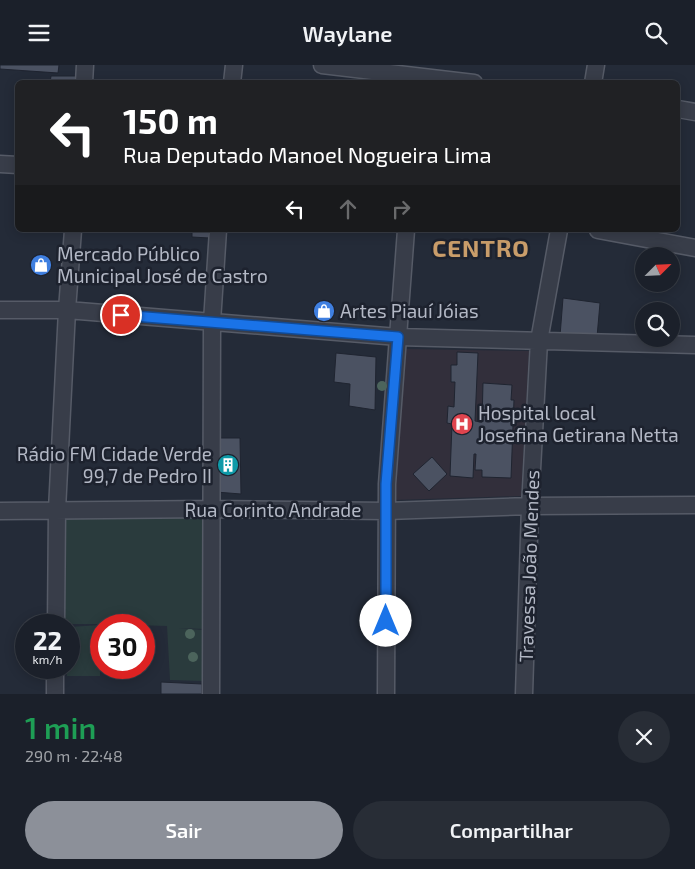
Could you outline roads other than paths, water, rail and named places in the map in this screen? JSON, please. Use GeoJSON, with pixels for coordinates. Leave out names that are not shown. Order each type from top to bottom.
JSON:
{"type":"FeatureCollection","features":[{"type":"Feature","properties":{"kind":"street"},"geometry":{"type":"LineString","coordinates":[[84,80],[85,65]]}},
{"type":"Feature","properties":{"kind":"street"},"geometry":{"type":"LineString","coordinates":[[232,80],[234,65]]}},
{"type":"Feature","properties":{"kind":"street"},"geometry":{"type":"LineString","coordinates":[[322,65],[434,80]]}},
{"type":"Feature","properties":{"kind":"street"},"geometry":{"type":"LineString","coordinates":[[594,80],[596,65]]}},
{"type":"Feature","properties":{"kind":"street"},"geometry":{"type":"LineString","coordinates":[[680,109],[695,112]]}},
{"type":"Feature","properties":{"kind":"street"},"geometry":{"type":"LineString","coordinates":[[0,164],[15,165]]}},
{"type":"Feature","properties":{"kind":"street"},"geometry":{"type":"LineString","coordinates":[[56,614],[57,510],[73,232]]}},
{"type":"Feature","properties":{"kind":"street"},"geometry":{"type":"LineString","coordinates":[[211,694],[212,321],[218,232]]}},
{"type":"Feature","properties":{"kind":"street"},"geometry":{"type":"LineString","coordinates":[[386,694],[386,484],[406,232]]}},
{"type":"Feature","properties":{"kind":"street","name":"Travessa João Mendes"},"geometry":{"type":"LineString","coordinates":[[524,694],[538,341],[559,232]]}},
{"type":"Feature","properties":{"kind":"street"},"geometry":{"type":"LineString","coordinates":[[609,232],[695,248]]}},
{"type":"Feature","properties":{"kind":"street"},"geometry":{"type":"LineString","coordinates":[[0,310],[67,310],[398,337],[695,345]]}},
{"type":"Feature","properties":{"kind":"street","name":"Rua Corinto Andrade"},"geometry":{"type":"LineString","coordinates":[[0,511],[211,509],[387,511],[530,506],[695,505]]}},
{"type":"Feature","properties":{"kind":"street"},"geometry":{"type":"LineString","coordinates":[[55,694],[56,679]]}},
{"type":"Feature","properties":{"kind":"place","name":"Mercado Público Municipal José de Castro"},"geometry":{"type":"Point","coordinates":[41,265]}},
{"type":"Feature","properties":{"kind":"place","name":"Artes Piauí Jóias"},"geometry":{"type":"Point","coordinates":[324,311]}},
{"type":"Feature","properties":{"kind":"place","name":"Hospital local Josefina Getirana Netta"},"geometry":{"type":"Point","coordinates":[462,424]}},
{"type":"Feature","properties":{"kind":"place","name":"Rádio FM Cidade Verde 99,7 de Pedro II"},"geometry":{"type":"Point","coordinates":[228,465]}},
{"type":"Feature","properties":{"kind":"district","name":"CENTRO"},"geometry":{"type":"Point","coordinates":[481,249]}}]}
